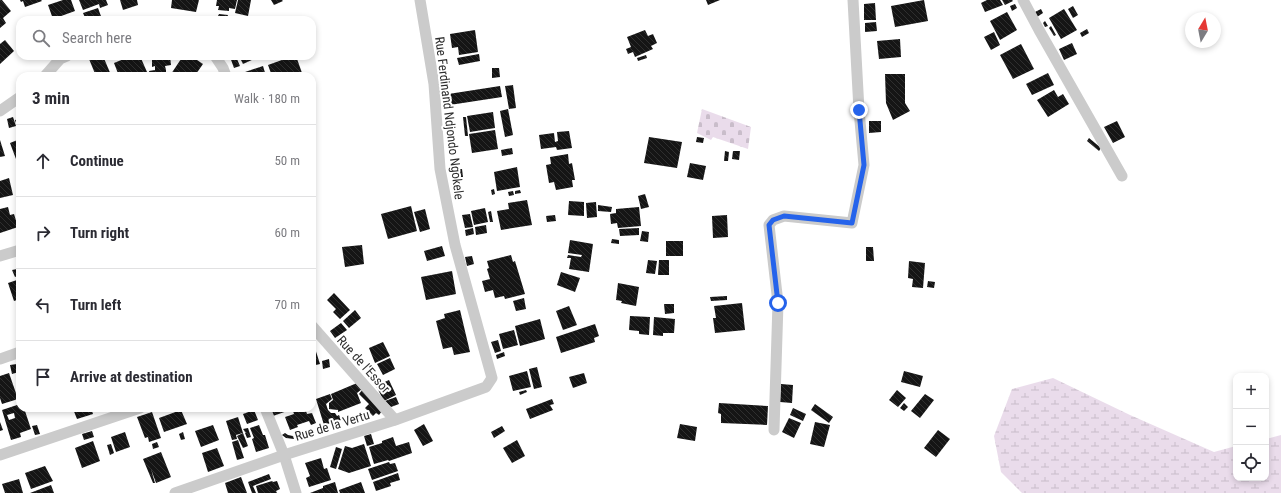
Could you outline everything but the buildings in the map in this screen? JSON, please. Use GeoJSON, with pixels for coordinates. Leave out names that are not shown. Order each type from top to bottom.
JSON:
{"type":"FeatureCollection","features":[{"type":"Feature","properties":{"kind":"street","name":"Rue Ferdinand Ndjondo Ngokele"},"geometry":{"type":"LineString","coordinates":[[420,0],[434,84],[440,169],[454,245],[492,378]]}},
{"type":"Feature","properties":{"kind":"street"},"geometry":{"type":"LineString","coordinates":[[774,430],[778,303],[769,225],[773,220],[784,216],[852,223],[864,165],[859,110],[853,0]]}},
{"type":"Feature","properties":{"kind":"street"},"geometry":{"type":"LineString","coordinates":[[1023,0],[1038,30],[1122,176]]}},
{"type":"Feature","properties":{"kind":"street"},"geometry":{"type":"LineString","coordinates":[[48,72],[58,60]]}},
{"type":"Feature","properties":{"kind":"street"},"geometry":{"type":"LineString","coordinates":[[218,60],[225,72]]}},
{"type":"Feature","properties":{"kind":"street"},"geometry":{"type":"LineString","coordinates":[[0,111],[16,99]]}},
{"type":"Feature","properties":{"kind":"street"},"geometry":{"type":"LineString","coordinates":[[0,256],[16,251]]}},
{"type":"Feature","properties":{"kind":"street","name":"Rue de l'Essor"},"geometry":{"type":"LineString","coordinates":[[316,331],[395,420]]}},
{"type":"Feature","properties":{"kind":"street"},"geometry":{"type":"LineString","coordinates":[[0,359],[16,353]]}},
{"type":"Feature","properties":{"kind":"street","name":"Rue de la Vertu"},"geometry":{"type":"LineString","coordinates":[[175,493],[284,455],[395,420],[486,387],[492,378]]}},
{"type":"Feature","properties":{"kind":"street"},"geometry":{"type":"LineString","coordinates":[[0,455],[128,412]]}},
{"type":"Feature","properties":{"kind":"street"},"geometry":{"type":"LineString","coordinates":[[267,412],[284,455],[296,493]]}},
{"type":"Feature","properties":{"kind":"green space"},"geometry":{"type":"Polygon","coordinates":[[[702,109],[751,127],[748,149],[713,137],[711,140],[697,133],[702,109]]]}},
{"type":"Feature","properties":{"kind":"green space"},"geometry":{"type":"Polygon","coordinates":[[[1053,378],[1130,415],[1214,452],[1233,447],[1233,481],[1269,481],[1269,438],[1281,435],[1281,493],[1022,493],[1001,472],[994,436],[1012,389],[1053,378]]]}},
{"type":"Feature","properties":{"kind":"route"},"geometry":{"type":"LineString","coordinates":[[778,303],[769,225],[773,220],[784,216],[852,223],[864,165],[859,110]]}}]}
